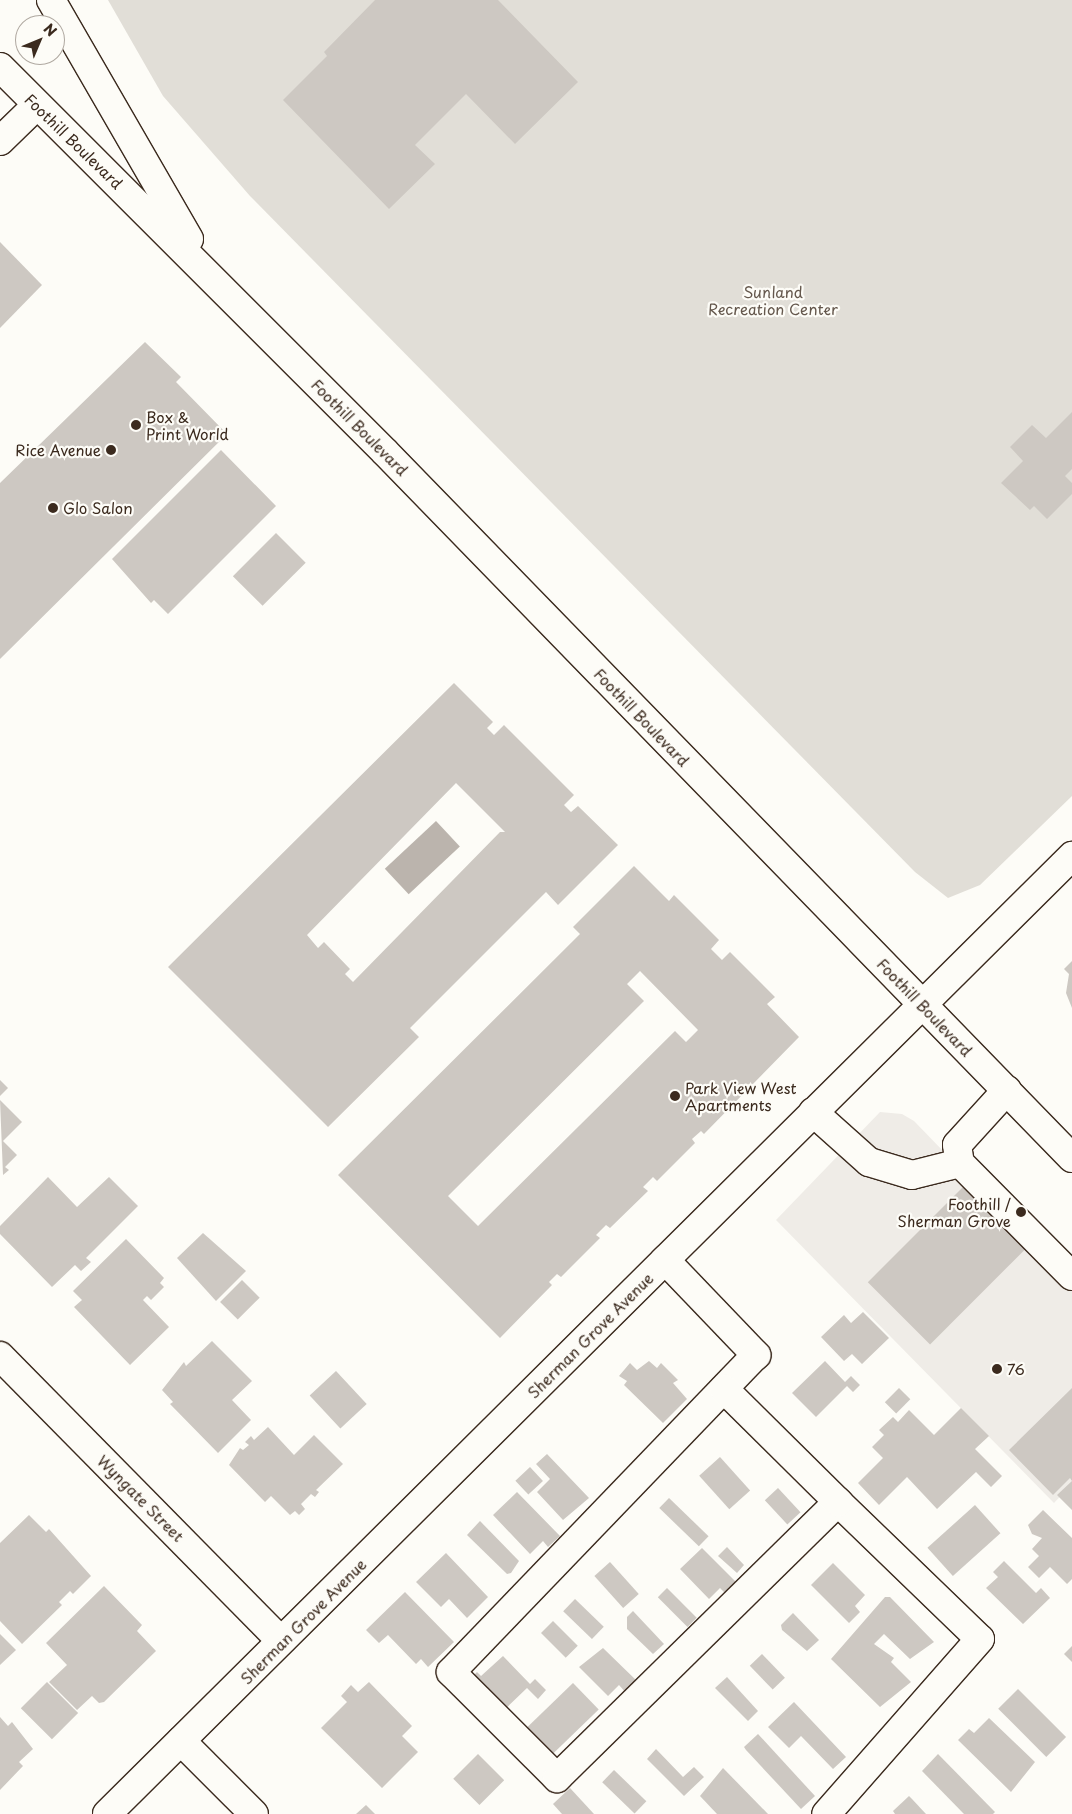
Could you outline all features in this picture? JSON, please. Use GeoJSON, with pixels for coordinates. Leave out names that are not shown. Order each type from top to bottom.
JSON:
{"type":"FeatureCollection","features":[{"type":"Feature","properties":{"kind":"street","name":"Foothill Boulevard"},"geometry":{"type":"LineString","coordinates":[[51,0],[211,277]]}},
{"type":"Feature","properties":{"kind":"street","name":"Foothill Boulevard"},"geometry":{"type":"LineString","coordinates":[[0,67],[36,105],[211,277],[1072,1158]]}},
{"type":"Feature","properties":{"kind":"street"},"geometry":{"type":"LineString","coordinates":[[0,141],[36,105]]}},
{"type":"Feature","properties":{"kind":"street","name":"Sherman Grove Avenue"},"geometry":{"type":"LineString","coordinates":[[107,1814],[1072,856]]}},
{"type":"Feature","properties":{"kind":"street"},"geometry":{"type":"LineString","coordinates":[[1006,1090],[957,1145],[960,1163],[1072,1276]]}},
{"type":"Feature","properties":{"kind":"street"},"geometry":{"type":"LineString","coordinates":[[814,1112],[869,1162],[912,1175],[960,1163]]}},
{"type":"Feature","properties":{"kind":"street"},"geometry":{"type":"LineString","coordinates":[[665,1260],[756,1355],[450,1672],[557,1778],[838,1502]]}},
{"type":"Feature","properties":{"kind":"street","name":"Wyngate Street"},"geometry":{"type":"LineString","coordinates":[[0,1356],[281,1641]]}},
{"type":"Feature","properties":{"kind":"street"},"geometry":{"type":"LineString","coordinates":[[724,1389],[980,1639],[826,1814]]}},
{"type":"Feature","properties":{"kind":"street"},"geometry":{"type":"LineString","coordinates":[[181,1741],[254,1814]]}},
{"type":"Feature","properties":{"kind":"shaded area"},"geometry":{"type":"Polygon","coordinates":[[[436,821],[460,847],[409,894],[385,869],[436,821]]]}},
{"type":"Feature","properties":{"kind":"shaded area","name":"76"},"geometry":{"type":"Polygon","coordinates":[[[880,1112],[902,1114],[914,1121],[1072,1284],[1072,1484],[1054,1503],[776,1220],[880,1112]]]}},
{"type":"Feature","properties":{"kind":"green space","name":"Sunland Recreation Center"},"geometry":{"type":"Polygon","coordinates":[[[108,0],[1072,0],[1072,796],[980,885],[948,898],[915,872],[250,196],[163,96],[108,0]]]}},
{"type":"Feature","properties":{"kind":"building"},"geometry":{"type":"Polygon","coordinates":[[[375,0],[498,0],[578,82],[515,144],[466,94],[415,145],[435,164],[389,209],[283,100],[327,56],[324,52],[375,0]]]}},
{"type":"Feature","properties":{"kind":"building"},"geometry":{"type":"Polygon","coordinates":[[[0,242],[42,285],[0,328],[0,242]]]}},
{"type":"Feature","properties":{"kind":"building"},"geometry":{"type":"Polygon","coordinates":[[[145,342],[181,377],[176,382],[227,434],[0,659],[0,483],[145,342]]]}},
{"type":"Feature","properties":{"kind":"building"},"geometry":{"type":"Polygon","coordinates":[[[1072,412],[1072,469],[1065,476],[1072,483],[1072,494],[1047,519],[1034,506],[1030,510],[1001,483],[1023,461],[1010,447],[1032,425],[1046,438],[1072,412]]]}},
{"type":"Feature","properties":{"kind":"building"},"geometry":{"type":"Polygon","coordinates":[[[221,450],[276,506],[168,614],[154,600],[151,603],[112,559],[221,450]]]}},
{"type":"Feature","properties":{"kind":"building"},"geometry":{"type":"Polygon","coordinates":[[[276,533],[306,563],[263,606],[233,576],[276,533]]]}},
{"type":"Feature","properties":{"kind":"building"},"geometry":{"type":"Polygon","coordinates":[[[454,683],[493,722],[487,728],[494,735],[504,725],[574,795],[564,805],[571,812],[578,806],[618,845],[558,905],[546,892],[410,1028],[419,1037],[328,1127],[168,967],[454,683]],[[456,783],[307,935],[318,948],[324,942],[350,969],[345,974],[353,982],[500,832],[505,832],[456,783]]]}},
{"type":"Feature","properties":{"kind":"building","name":"Park View West Apartments"},"geometry":{"type":"Polygon","coordinates":[[[634,866],[669,901],[674,895],[719,940],[711,949],[722,960],[730,952],[775,997],[767,1004],[799,1037],[704,1134],[701,1131],[692,1139],[695,1143],[657,1181],[653,1177],[643,1187],[648,1191],[610,1228],[606,1225],[596,1235],[600,1238],[561,1277],[557,1274],[549,1282],[552,1285],[500,1338],[338,1175],[580,934],[573,927],[634,866]],[[640,971],[627,984],[644,1001],[448,1196],[478,1226],[675,1031],[686,1042],[698,1030],[640,971]]]}},
{"type":"Feature","properties":{"kind":"building"},"geometry":{"type":"Polygon","coordinates":[[[1072,961],[1072,1008],[1066,993],[1069,974],[1064,969],[1072,961]]]}},
{"type":"Feature","properties":{"kind":"building"},"geometry":{"type":"Polygon","coordinates":[[[0,1080],[8,1088],[0,1096],[0,1080]]]}},
{"type":"Feature","properties":{"kind":"building"},"geometry":{"type":"Polygon","coordinates":[[[0,1100],[22,1122],[3,1141],[17,1155],[5,1167],[9,1170],[3,1175],[0,1100]]]}},
{"type":"Feature","properties":{"kind":"building"},"geometry":{"type":"Polygon","coordinates":[[[48,1177],[77,1207],[109,1177],[138,1206],[86,1258],[91,1262],[81,1271],[75,1265],[52,1287],[0,1234],[0,1226],[48,1177]]]}},
{"type":"Feature","properties":{"kind":"building"},"geometry":{"type":"Polygon","coordinates":[[[964,1186],[1026,1248],[930,1344],[868,1282],[964,1186]]]}},
{"type":"Feature","properties":{"kind":"building"},"geometry":{"type":"Polygon","coordinates":[[[203,1233],[246,1271],[216,1301],[177,1258],[203,1233]]]}},
{"type":"Feature","properties":{"kind":"building"},"geometry":{"type":"Polygon","coordinates":[[[126,1239],[164,1278],[160,1283],[164,1287],[151,1300],[147,1296],[143,1300],[169,1327],[130,1365],[74,1307],[82,1300],[73,1291],[126,1239]]]}},
{"type":"Feature","properties":{"kind":"building"},"geometry":{"type":"Polygon","coordinates":[[[242,1280],[260,1298],[238,1320],[220,1302],[242,1280]]]}},
{"type":"Feature","properties":{"kind":"building"},"geometry":{"type":"Polygon","coordinates":[[[863,1312],[889,1338],[862,1364],[852,1354],[844,1361],[821,1337],[844,1315],[851,1323],[863,1312]]]}},
{"type":"Feature","properties":{"kind":"building"},"geometry":{"type":"Polygon","coordinates":[[[212,1341],[252,1381],[232,1400],[251,1420],[218,1453],[170,1404],[173,1402],[162,1390],[184,1362],[186,1366],[212,1341]]]}},
{"type":"Feature","properties":{"kind":"building"},"geometry":{"type":"Polygon","coordinates":[[[649,1361],[657,1368],[661,1363],[678,1380],[673,1383],[687,1399],[663,1423],[624,1385],[627,1381],[619,1376],[630,1363],[637,1370],[649,1361]]]}},
{"type":"Feature","properties":{"kind":"building"},"geometry":{"type":"Polygon","coordinates":[[[825,1361],[845,1382],[851,1376],[860,1385],[853,1392],[847,1386],[816,1417],[792,1393],[825,1361]]]}},
{"type":"Feature","properties":{"kind":"building"},"geometry":{"type":"Polygon","coordinates":[[[336,1371],[367,1404],[340,1428],[310,1396],[336,1371]]]}},
{"type":"Feature","properties":{"kind":"building"},"geometry":{"type":"Polygon","coordinates":[[[899,1388],[910,1399],[896,1413],[885,1402],[899,1388]]]}},
{"type":"Feature","properties":{"kind":"building"},"geometry":{"type":"Polygon","coordinates":[[[1072,1388],[1072,1481],[1070,1478],[1053,1495],[1009,1450],[1072,1388]]]}},
{"type":"Feature","properties":{"kind":"building"},"geometry":{"type":"Polygon","coordinates":[[[961,1408],[989,1436],[975,1449],[1002,1476],[991,1487],[976,1472],[937,1509],[907,1477],[879,1505],[858,1483],[883,1458],[872,1447],[884,1435],[879,1430],[893,1417],[898,1422],[909,1410],[934,1435],[961,1408]]]}},
{"type":"Feature","properties":{"kind":"building"},"geometry":{"type":"Polygon","coordinates":[[[268,1427],[294,1455],[314,1435],[343,1464],[316,1490],[319,1492],[315,1497],[311,1494],[301,1504],[305,1509],[299,1515],[295,1511],[290,1515],[271,1496],[265,1502],[229,1465],[240,1448],[243,1450],[249,1445],[245,1442],[251,1436],[254,1440],[268,1427]]]}},
{"type":"Feature","properties":{"kind":"building"},"geometry":{"type":"Polygon","coordinates":[[[547,1454],[589,1498],[563,1520],[537,1492],[550,1479],[536,1464],[547,1454]]]}},
{"type":"Feature","properties":{"kind":"building"},"geometry":{"type":"Polygon","coordinates":[[[720,1457],[750,1490],[729,1509],[699,1476],[720,1457]]]}},
{"type":"Feature","properties":{"kind":"building"},"geometry":{"type":"Polygon","coordinates":[[[530,1467],[543,1481],[528,1495],[515,1481],[530,1467]]]}},
{"type":"Feature","properties":{"kind":"building"},"geometry":{"type":"Polygon","coordinates":[[[1072,1481],[1072,1510],[1057,1495],[1072,1481]]]}},
{"type":"Feature","properties":{"kind":"building"},"geometry":{"type":"Polygon","coordinates":[[[778,1488],[801,1512],[787,1524],[765,1500],[778,1488]]]}},
{"type":"Feature","properties":{"kind":"building"},"geometry":{"type":"Polygon","coordinates":[[[517,1492],[560,1536],[548,1547],[543,1541],[530,1554],[493,1515],[517,1492]]]}},
{"type":"Feature","properties":{"kind":"building"},"geometry":{"type":"Polygon","coordinates":[[[669,1498],[709,1536],[699,1546],[659,1508],[669,1498]]]}},
{"type":"Feature","properties":{"kind":"building"},"geometry":{"type":"Polygon","coordinates":[[[975,1505],[1000,1533],[953,1576],[927,1548],[975,1505]]]}},
{"type":"Feature","properties":{"kind":"building"},"geometry":{"type":"Polygon","coordinates":[[[1043,1510],[1072,1538],[1072,1579],[1067,1584],[1050,1567],[1039,1578],[1028,1567],[1039,1556],[1032,1549],[1042,1538],[1032,1534],[1028,1525],[1043,1510]]]}},
{"type":"Feature","properties":{"kind":"building"},"geometry":{"type":"Polygon","coordinates":[[[29,1515],[46,1532],[49,1529],[91,1576],[73,1594],[70,1591],[59,1602],[62,1605],[22,1644],[0,1621],[0,1543],[29,1515]]]}},
{"type":"Feature","properties":{"kind":"building"},"geometry":{"type":"Polygon","coordinates":[[[480,1521],[519,1561],[511,1573],[507,1574],[467,1535],[480,1521]]]}},
{"type":"Feature","properties":{"kind":"building"},"geometry":{"type":"Polygon","coordinates":[[[727,1547],[744,1565],[737,1573],[718,1556],[727,1547]]]}},
{"type":"Feature","properties":{"kind":"building"},"geometry":{"type":"Polygon","coordinates":[[[702,1548],[736,1582],[725,1593],[720,1588],[709,1599],[680,1569],[702,1548]]]}},
{"type":"Feature","properties":{"kind":"building"},"geometry":{"type":"Polygon","coordinates":[[[446,1553],[488,1597],[467,1618],[449,1599],[441,1607],[416,1582],[446,1553]]]}},
{"type":"Feature","properties":{"kind":"building"},"geometry":{"type":"Polygon","coordinates":[[[1004,1561],[1036,1593],[1041,1588],[1050,1598],[1023,1624],[986,1588],[998,1577],[993,1572],[1004,1561]]]}},
{"type":"Feature","properties":{"kind":"building"},"geometry":{"type":"Polygon","coordinates":[[[610,1562],[639,1594],[623,1608],[594,1576],[610,1562]]]}},
{"type":"Feature","properties":{"kind":"building"},"geometry":{"type":"Polygon","coordinates":[[[833,1563],[865,1595],[855,1606],[860,1612],[849,1623],[811,1585],[833,1563]]]}},
{"type":"Feature","properties":{"kind":"building"},"geometry":{"type":"Polygon","coordinates":[[[104,1586],[142,1625],[137,1631],[156,1651],[104,1702],[99,1703],[92,1696],[77,1710],[49,1682],[67,1665],[46,1643],[104,1586]]]}},
{"type":"Feature","properties":{"kind":"building"},"geometry":{"type":"Polygon","coordinates":[[[667,1588],[697,1618],[688,1627],[658,1597],[667,1588]]]}},
{"type":"Feature","properties":{"kind":"building"},"geometry":{"type":"Polygon","coordinates":[[[405,1592],[454,1642],[428,1667],[421,1659],[416,1664],[388,1635],[379,1643],[366,1630],[405,1592]]]}},
{"type":"Feature","properties":{"kind":"building"},"geometry":{"type":"Polygon","coordinates":[[[885,1597],[890,1597],[934,1642],[910,1659],[884,1634],[874,1644],[894,1658],[891,1662],[911,1682],[880,1707],[831,1659],[885,1597]]]}},
{"type":"Feature","properties":{"kind":"building"},"geometry":{"type":"Polygon","coordinates":[[[575,1599],[604,1627],[592,1639],[563,1611],[575,1599]]]}},
{"type":"Feature","properties":{"kind":"building"},"geometry":{"type":"Polygon","coordinates":[[[633,1611],[664,1644],[653,1654],[627,1629],[627,1617],[633,1611]]]}},
{"type":"Feature","properties":{"kind":"building"},"geometry":{"type":"Polygon","coordinates":[[[793,1613],[819,1640],[807,1651],[782,1630],[781,1625],[793,1613]]]}},
{"type":"Feature","properties":{"kind":"building"},"geometry":{"type":"Polygon","coordinates":[[[553,1621],[578,1646],[566,1658],[541,1633],[553,1621]]]}},
{"type":"Feature","properties":{"kind":"building"},"geometry":{"type":"Polygon","coordinates":[[[0,1634],[16,1650],[0,1665],[0,1634]]]}},
{"type":"Feature","properties":{"kind":"building"},"geometry":{"type":"Polygon","coordinates":[[[1072,1646],[1072,1662],[1064,1654],[1072,1646]]]}},
{"type":"Feature","properties":{"kind":"building"},"geometry":{"type":"Polygon","coordinates":[[[603,1648],[638,1682],[627,1694],[619,1685],[608,1696],[579,1667],[603,1648]]]}},
{"type":"Feature","properties":{"kind":"building"},"geometry":{"type":"Polygon","coordinates":[[[762,1654],[785,1678],[773,1690],[750,1666],[762,1654]]]}},
{"type":"Feature","properties":{"kind":"building"},"geometry":{"type":"Polygon","coordinates":[[[503,1656],[530,1684],[535,1679],[546,1690],[538,1699],[527,1688],[498,1716],[470,1679],[477,1672],[481,1676],[503,1656]]]}},
{"type":"Feature","properties":{"kind":"building"},"geometry":{"type":"Polygon","coordinates":[[[727,1677],[758,1711],[748,1721],[715,1688],[727,1677]]]}},
{"type":"Feature","properties":{"kind":"building"},"geometry":{"type":"Polygon","coordinates":[[[47,1682],[78,1713],[52,1739],[21,1708],[47,1682]]]}},
{"type":"Feature","properties":{"kind":"building"},"geometry":{"type":"Polygon","coordinates":[[[369,1682],[412,1726],[402,1736],[418,1752],[382,1788],[321,1728],[347,1702],[341,1696],[351,1685],[358,1692],[369,1682]]]}},
{"type":"Feature","properties":{"kind":"building"},"geometry":{"type":"Polygon","coordinates":[[[573,1683],[599,1710],[546,1760],[520,1734],[573,1683]]]}},
{"type":"Feature","properties":{"kind":"building"},"geometry":{"type":"Polygon","coordinates":[[[1018,1689],[1066,1737],[1046,1757],[998,1709],[1018,1689]]]}},
{"type":"Feature","properties":{"kind":"building"},"geometry":{"type":"Polygon","coordinates":[[[794,1702],[846,1757],[833,1769],[801,1736],[789,1748],[768,1727],[794,1702]]]}},
{"type":"Feature","properties":{"kind":"building"},"geometry":{"type":"Polygon","coordinates":[[[0,1717],[8,1726],[12,1722],[33,1749],[19,1762],[23,1766],[0,1790],[0,1717]]]}},
{"type":"Feature","properties":{"kind":"building"},"geometry":{"type":"Polygon","coordinates":[[[989,1718],[1035,1762],[1011,1792],[958,1740],[969,1729],[974,1733],[989,1718]]]}},
{"type":"Feature","properties":{"kind":"building"},"geometry":{"type":"Polygon","coordinates":[[[758,1734],[815,1796],[801,1809],[744,1747],[758,1734]]]}},
{"type":"Feature","properties":{"kind":"building"},"geometry":{"type":"Polygon","coordinates":[[[656,1749],[683,1777],[694,1767],[704,1777],[684,1796],[647,1759],[656,1749]]]}},
{"type":"Feature","properties":{"kind":"building"},"geometry":{"type":"Polygon","coordinates":[[[478,1754],[504,1780],[479,1805],[453,1779],[478,1754]]]}},
{"type":"Feature","properties":{"kind":"building"},"geometry":{"type":"Polygon","coordinates":[[[938,1754],[995,1812],[993,1814],[964,1814],[922,1771],[938,1754]]]}},
{"type":"Feature","properties":{"kind":"building"},"geometry":{"type":"Polygon","coordinates":[[[723,1768],[768,1814],[717,1814],[700,1796],[723,1768]]]}},
{"type":"Feature","properties":{"kind":"building"},"geometry":{"type":"Polygon","coordinates":[[[614,1770],[646,1801],[635,1813],[602,1782],[614,1770]]]}},
{"type":"Feature","properties":{"kind":"building"},"geometry":{"type":"Polygon","coordinates":[[[570,1788],[594,1814],[562,1814],[553,1804],[570,1788]]]}},
{"type":"Feature","properties":{"kind":"building"},"geometry":{"type":"Polygon","coordinates":[[[909,1796],[926,1814],[895,1814],[893,1811],[909,1796]]]}},
{"type":"Feature","properties":{"kind":"building"},"geometry":{"type":"Polygon","coordinates":[[[366,1805],[375,1814],[356,1814],[366,1805]]]}},
{"type":"Feature","properties":{"kind":"place","name":"Box & Print World"},"geometry":{"type":"Point","coordinates":[136,425]}},
{"type":"Feature","properties":{"kind":"place","name":"Rice Avenue"},"geometry":{"type":"Point","coordinates":[111,450]}},
{"type":"Feature","properties":{"kind":"place","name":"Glo Salon"},"geometry":{"type":"Point","coordinates":[53,508]}},
{"type":"Feature","properties":{"kind":"place","name":"Park View West Apartments"},"geometry":{"type":"Point","coordinates":[675,1096]}},
{"type":"Feature","properties":{"kind":"place","name":"Foothill / Sherman Grove"},"geometry":{"type":"Point","coordinates":[1021,1212]}},
{"type":"Feature","properties":{"kind":"place","name":"76"},"geometry":{"type":"Point","coordinates":[997,1369]}}]}
